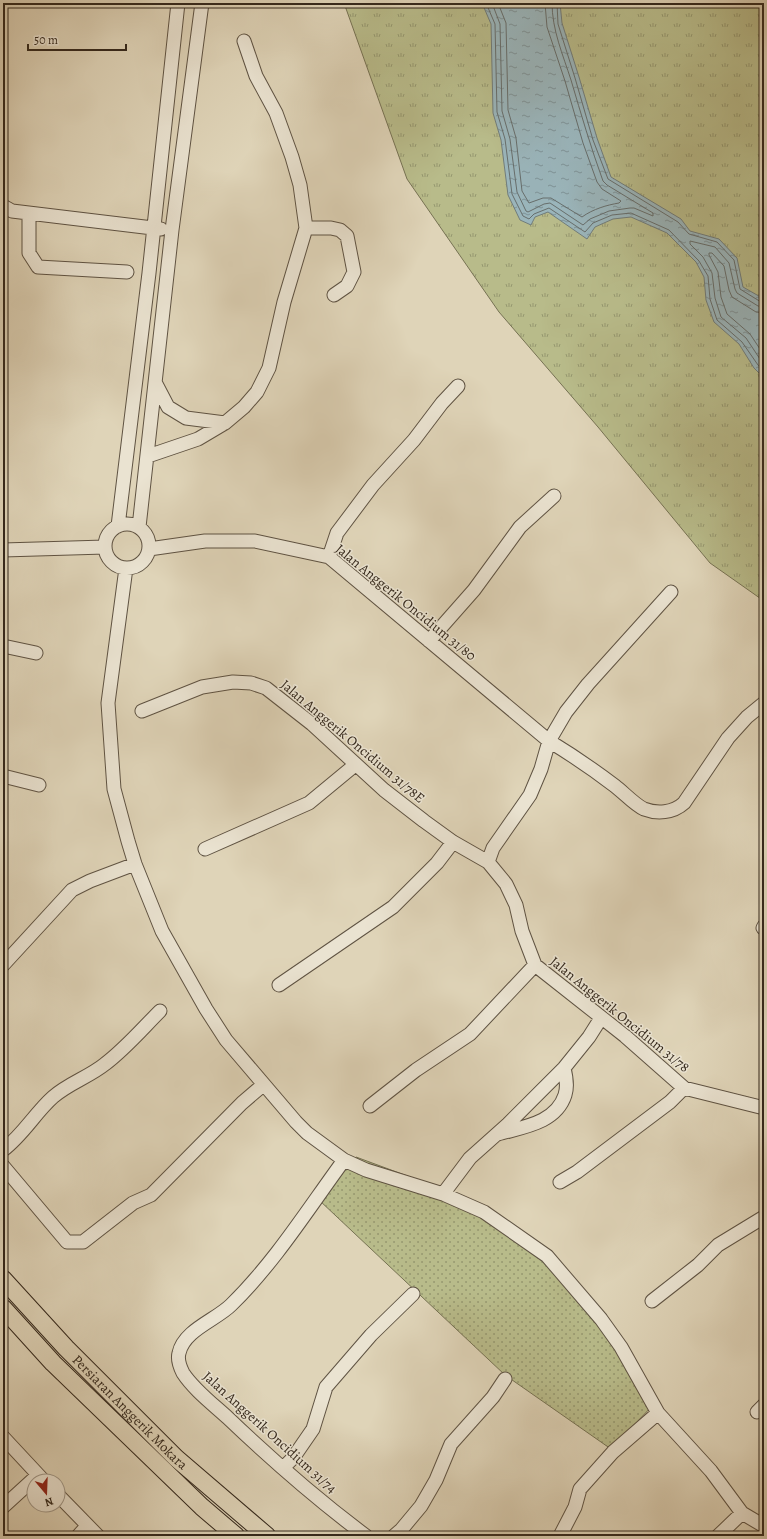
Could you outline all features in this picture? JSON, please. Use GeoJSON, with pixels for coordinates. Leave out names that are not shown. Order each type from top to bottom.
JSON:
{"type":"FeatureCollection","features":[{"type":"Feature","properties":{"kind":"main road","name":"Persiaran Anggerik Mokara"},"geometry":{"type":"LineString","coordinates":[[3,1279],[66,1348],[166,1448],[267,1536]]}},
{"type":"Feature","properties":{"kind":"main road","name":"Persiaran Anggerik Mokara"},"geometry":{"type":"LineString","coordinates":[[3,1308],[53,1364],[202,1507],[236,1536]]}},
{"type":"Feature","properties":{"kind":"street"},"geometry":{"type":"LineString","coordinates":[[118,526],[154,228],[178,3]]}},
{"type":"Feature","properties":{"kind":"street"},"geometry":{"type":"LineString","coordinates":[[139,527],[172,230],[202,3]]}},
{"type":"Feature","properties":{"kind":"street"},"geometry":{"type":"LineString","coordinates":[[148,456],[198,439],[225,423],[244,407],[257,392],[269,368],[284,302],[306,228],[300,185],[292,157],[276,113],[256,76],[244,41]]}},
{"type":"Feature","properties":{"kind":"street"},"geometry":{"type":"LineString","coordinates":[[6,210],[172,230]]}},
{"type":"Feature","properties":{"kind":"street"},"geometry":{"type":"LineString","coordinates":[[28,213],[29,253],[38,267],[127,272]]}},
{"type":"Feature","properties":{"kind":"street"},"geometry":{"type":"LineString","coordinates":[[306,228],[331,228],[340,230],[347,236],[354,272],[348,286],[334,295]]}},
{"type":"Feature","properties":{"kind":"street"},"geometry":{"type":"LineString","coordinates":[[156,384],[168,407],[186,418],[225,423]]}},
{"type":"Feature","properties":{"kind":"street"},"geometry":{"type":"LineString","coordinates":[[329,557],[337,534],[373,485],[414,440],[442,403],[458,386]]}},
{"type":"Feature","properties":{"kind":"street"},"geometry":{"type":"LineString","coordinates":[[429,641],[474,590],[520,527],[554,496]]}},
{"type":"Feature","properties":{"kind":"street"},"geometry":{"type":"LineString","coordinates":[[129,524],[139,527],[145,533],[149,549],[147,555],[138,565],[126,568],[118,566],[111,562],[106,555],[105,540],[112,529],[118,526],[129,524]]}},
{"type":"Feature","properties":{"kind":"street","name":"Jalan Anggerik Oncidium 31/80"},"geometry":{"type":"LineString","coordinates":[[149,549],[206,541],[255,540],[329,557],[549,741],[585,764],[643,808],[668,812],[678,809],[684,803],[728,738],[747,717],[764,703]]}},
{"type":"Feature","properties":{"kind":"street"},"geometry":{"type":"LineString","coordinates":[[3,550],[105,547]]}},
{"type":"Feature","properties":{"kind":"street"},"geometry":{"type":"LineString","coordinates":[[126,568],[108,703],[114,789],[135,864],[162,931],[206,1009],[226,1040],[263,1085],[307,1133],[344,1160],[366,1170],[443,1194],[484,1212],[547,1256],[605,1324],[621,1347],[658,1414],[711,1471],[742,1513],[764,1526]]}},
{"type":"Feature","properties":{"kind":"street"},"geometry":{"type":"LineString","coordinates":[[488,862],[493,848],[530,795],[541,769],[549,741],[566,712],[588,684],[670,592]]}},
{"type":"Feature","properties":{"kind":"street"},"geometry":{"type":"LineString","coordinates":[[3,646],[36,653]]}},
{"type":"Feature","properties":{"kind":"street","name":"Jalan Anggerik Oncidium 31/78E"},"geometry":{"type":"LineString","coordinates":[[142,711],[202,687],[233,682],[250,683],[266,688],[312,724],[384,790],[453,842],[488,862]]}},
{"type":"Feature","properties":{"kind":"street"},"geometry":{"type":"LineString","coordinates":[[205,849],[310,803],[355,765]]}},
{"type":"Feature","properties":{"kind":"street"},"geometry":{"type":"LineString","coordinates":[[3,776],[39,785]]}},
{"type":"Feature","properties":{"kind":"street"},"geometry":{"type":"LineString","coordinates":[[279,985],[393,907],[437,863],[453,842]]}},
{"type":"Feature","properties":{"kind":"street","name":"Jalan Anggerik Oncidium 31/78"},"geometry":{"type":"LineString","coordinates":[[488,862],[506,884],[516,905],[534,965],[625,1036],[684,1088],[764,1108]]}},
{"type":"Feature","properties":{"kind":"street"},"geometry":{"type":"LineString","coordinates":[[3,965],[72,890],[90,881],[135,864]]}},
{"type":"Feature","properties":{"kind":"street"},"geometry":{"type":"LineString","coordinates":[[370,1106],[416,1070],[470,1034],[534,965]]}},
{"type":"Feature","properties":{"kind":"street"},"geometry":{"type":"LineString","coordinates":[[3,1150],[12,1144],[54,1097],[73,1083],[104,1065],[160,1011]]}},
{"type":"Feature","properties":{"kind":"street"},"geometry":{"type":"LineString","coordinates":[[443,1194],[470,1158],[497,1134],[564,1068],[589,1037],[601,1018]]}},
{"type":"Feature","properties":{"kind":"street"},"geometry":{"type":"LineString","coordinates":[[497,1134],[533,1124],[551,1116],[565,1095],[567,1083],[564,1068]]}},
{"type":"Feature","properties":{"kind":"street"},"geometry":{"type":"LineString","coordinates":[[3,1166],[67,1242],[83,1242],[133,1203],[151,1195],[242,1103],[263,1085]]}},
{"type":"Feature","properties":{"kind":"street"},"geometry":{"type":"LineString","coordinates":[[560,1182],[577,1172],[670,1102],[684,1088]]}},
{"type":"Feature","properties":{"kind":"street","name":"Jalan Anggerik Oncidium 31/74"},"geometry":{"type":"LineString","coordinates":[[344,1160],[272,1260],[229,1307],[186,1338],[178,1355],[179,1364],[184,1374],[201,1394],[283,1468],[366,1536]]}},
{"type":"Feature","properties":{"kind":"street"},"geometry":{"type":"LineString","coordinates":[[652,1301],[698,1265],[718,1245],[764,1217]]}},
{"type":"Feature","properties":{"kind":"street"},"geometry":{"type":"LineString","coordinates":[[283,1468],[293,1458],[313,1429],[326,1388],[371,1335],[413,1294]]}},
{"type":"Feature","properties":{"kind":"street"},"geometry":{"type":"LineString","coordinates":[[394,1536],[421,1506],[436,1480],[451,1444],[494,1396],[505,1379]]}},
{"type":"Feature","properties":{"kind":"street"},"geometry":{"type":"LineString","coordinates":[[560,1536],[575,1507],[580,1489],[613,1452],[658,1414]]}},
{"type":"Feature","properties":{"kind":"street"},"geometry":{"type":"LineString","coordinates":[[3,1437],[37,1473]]}},
{"type":"Feature","properties":{"kind":"street"},"geometry":{"type":"LineString","coordinates":[[3,1507],[26,1490]]}},
{"type":"Feature","properties":{"kind":"street"},"geometry":{"type":"LineString","coordinates":[[66,1507],[83,1531],[98,1536]]}},
{"type":"Feature","properties":{"kind":"street"},"geometry":{"type":"LineString","coordinates":[[718,1536],[742,1513]]}},
{"type":"Feature","properties":{"kind":"green space"},"geometry":{"type":"Polygon","coordinates":[[[344,3],[764,3],[764,601],[710,563],[598,427],[499,312],[407,179],[344,3]]]}},
{"type":"Feature","properties":{"kind":"green space"},"geometry":{"type":"Polygon","coordinates":[[[356,1157],[429,1184],[547,1257],[656,1402],[611,1449],[505,1375],[319,1200],[356,1157]]]}},
{"type":"Feature","properties":{"kind":"water"},"geometry":{"type":"Polygon","coordinates":[[[482,3],[560,3],[562,23],[597,138],[611,177],[681,219],[690,231],[719,239],[737,258],[743,287],[764,299],[764,378],[754,368],[739,344],[714,322],[706,300],[704,277],[696,262],[667,233],[631,217],[613,219],[595,227],[587,239],[548,212],[535,217],[531,225],[520,220],[508,195],[501,140],[493,113],[491,24],[482,3]]]}}]}
